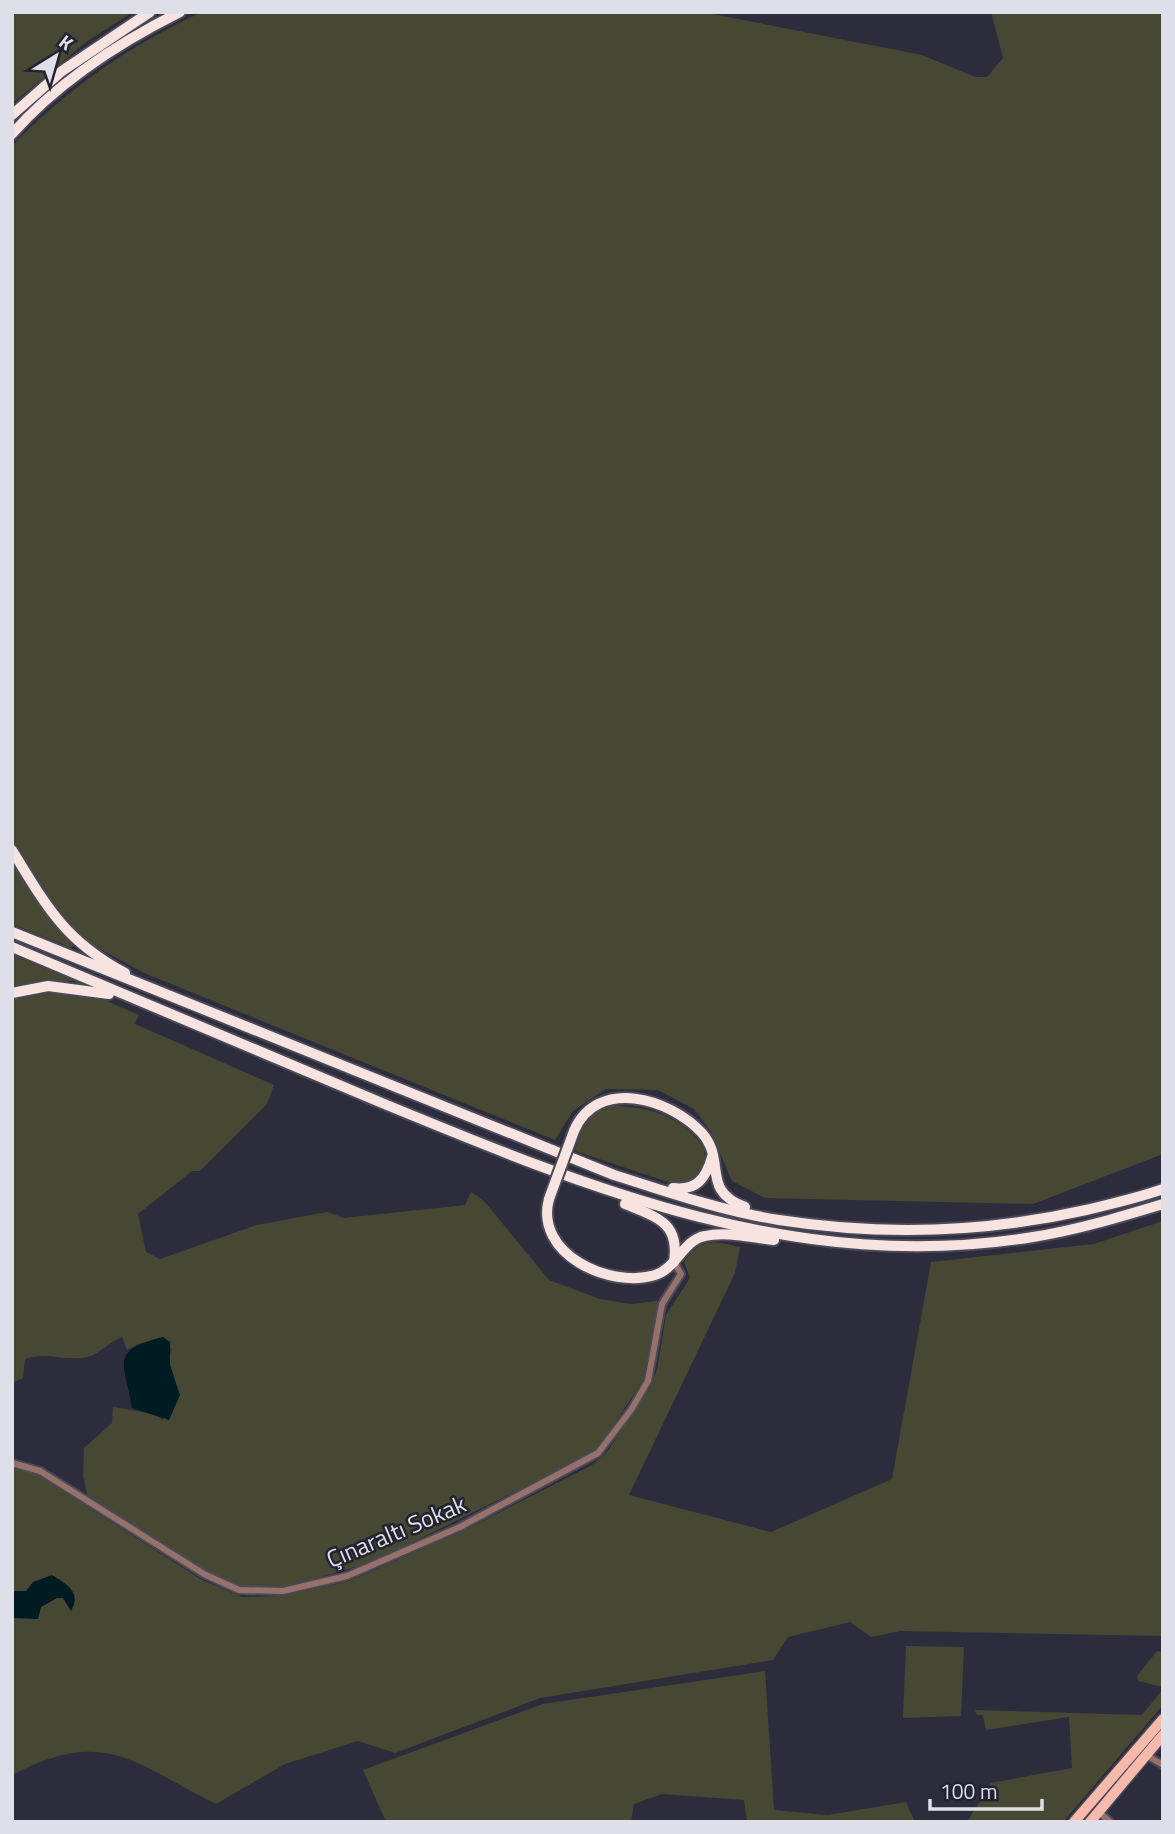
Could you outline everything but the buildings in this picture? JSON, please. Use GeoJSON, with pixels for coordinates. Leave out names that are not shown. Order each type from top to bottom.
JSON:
{"type":"FeatureCollection","features":[{"type":"Feature","properties":{"kind":"highway"},"geometry":{"type":"LineString","coordinates":[[12,115],[62,71],[130,22],[150,12]]}},
{"type":"Feature","properties":{"kind":"highway"},"geometry":{"type":"LineString","coordinates":[[12,134],[70,81],[145,29],[180,12]]}},
{"type":"Feature","properties":{"kind":"highway"},"geometry":{"type":"LineString","coordinates":[[12,850],[52,915],[75,939],[106,961],[180,1002]]}},
{"type":"Feature","properties":{"kind":"highway"},"geometry":{"type":"LineString","coordinates":[[12,932],[614,1175],[705,1203],[777,1220],[862,1229],[956,1230],[1049,1218],[1163,1189]]}},
{"type":"Feature","properties":{"kind":"highway"},"geometry":{"type":"LineString","coordinates":[[12,947],[662,1221],[674,1238],[674,1262]]}},
{"type":"Feature","properties":{"kind":"highway"},"geometry":{"type":"LineString","coordinates":[[12,993],[48,986],[132,998]]}},
{"type":"Feature","properties":{"kind":"highway"},"geometry":{"type":"LineString","coordinates":[[777,1220],[724,1197],[715,1180],[709,1142],[692,1124],[670,1109],[643,1101],[615,1098],[599,1102],[582,1117],[574,1132],[546,1216],[550,1231],[562,1248],[585,1265],[617,1276],[637,1278],[659,1274],[695,1239],[708,1235],[871,1244],[945,1245],[1032,1237],[1094,1224],[1163,1204]]}},
{"type":"Feature","properties":{"kind":"highway"},"geometry":{"type":"LineString","coordinates":[[614,1175],[690,1189],[703,1178],[712,1154]]}},
{"type":"Feature","properties":{"kind":"highway"},"geometry":{"type":"LineString","coordinates":[[545,1170],[639,1202],[725,1226],[871,1244]]}},
{"type":"Feature","properties":{"kind":"main road"},"geometry":{"type":"LineString","coordinates":[[1074,1822],[1163,1719]]}},
{"type":"Feature","properties":{"kind":"main road"},"geometry":{"type":"LineString","coordinates":[[1090,1822],[1163,1735]]}},
{"type":"Feature","properties":{"kind":"street","name":"Çınaraltı Sokak"},"geometry":{"type":"LineString","coordinates":[[12,1463],[40,1471],[204,1574],[239,1590],[283,1591],[347,1576],[460,1527],[598,1453],[625,1419],[648,1381],[662,1304],[681,1274],[674,1262]]}},
{"type":"Feature","properties":{"kind":"street"},"geometry":{"type":"LineString","coordinates":[[1146,1755],[1163,1765]]}},
{"type":"Feature","properties":{"kind":"street"},"geometry":{"type":"LineString","coordinates":[[1099,1812],[1110,1822]]}},
{"type":"Feature","properties":{"kind":"green space"},"geometry":{"type":"Polygon","coordinates":[[[12,12],[133,12],[86,42],[12,104],[12,12]]]}},
{"type":"Feature","properties":{"kind":"green space"},"geometry":{"type":"Polygon","coordinates":[[[202,12],[702,12],[922,55],[975,77],[987,77],[1003,58],[991,12],[1163,12],[1163,1154],[1033,1204],[765,1198],[732,1181],[711,1132],[694,1109],[658,1090],[606,1089],[573,1111],[555,1140],[144,973],[83,940],[51,906],[12,841],[12,146],[77,87],[101,70],[150,39],[202,12]]]}},
{"type":"Feature","properties":{"kind":"green space"},"geometry":{"type":"Polygon","coordinates":[[[12,857],[53,922],[75,944],[71,948],[12,924],[12,857]]]}},
{"type":"Feature","properties":{"kind":"green space"},"geometry":{"type":"Polygon","coordinates":[[[12,955],[75,981],[45,981],[12,989],[12,955]]]}},
{"type":"Feature","properties":{"kind":"green space"},"geometry":{"type":"Polygon","coordinates":[[[44,990],[95,996],[139,1015],[135,1024],[274,1085],[267,1104],[200,1171],[192,1171],[138,1214],[146,1252],[160,1259],[257,1225],[327,1212],[344,1218],[465,1205],[471,1192],[484,1201],[549,1280],[600,1299],[631,1304],[658,1301],[643,1380],[601,1444],[586,1457],[372,1562],[280,1589],[244,1588],[202,1569],[88,1498],[83,1476],[84,1448],[112,1423],[113,1407],[154,1414],[163,1420],[169,1356],[172,1350],[164,1337],[127,1350],[122,1337],[87,1357],[42,1356],[25,1359],[23,1378],[12,1383],[12,998],[44,990]]]}},
{"type":"Feature","properties":{"kind":"green space"},"geometry":{"type":"Polygon","coordinates":[[[610,1106],[650,1111],[674,1120],[685,1128],[704,1148],[704,1162],[700,1173],[691,1181],[677,1185],[575,1151],[586,1123],[595,1113],[610,1106]]]}},
{"type":"Feature","properties":{"kind":"green space"},"geometry":{"type":"Polygon","coordinates":[[[1163,1221],[1163,1636],[900,1631],[871,1637],[850,1622],[788,1637],[773,1660],[540,1698],[395,1753],[358,1741],[285,1764],[216,1804],[139,1764],[95,1752],[71,1753],[12,1775],[12,1468],[36,1474],[202,1580],[242,1597],[280,1596],[349,1581],[463,1531],[592,1465],[607,1452],[650,1388],[657,1370],[666,1315],[690,1278],[684,1262],[702,1245],[723,1243],[740,1247],[735,1273],[629,1495],[771,1532],[892,1479],[931,1262],[1094,1244],[1163,1221]]]}},
{"type":"Feature","properties":{"kind":"green space"},"geometry":{"type":"Polygon","coordinates":[[[906,1646],[964,1647],[961,1716],[903,1718],[906,1646]]]}},
{"type":"Feature","properties":{"kind":"green space"},"geometry":{"type":"Polygon","coordinates":[[[1157,1651],[1163,1652],[1163,1687],[1138,1681],[1137,1676],[1157,1651]]]}},
{"type":"Feature","properties":{"kind":"green space"},"geometry":{"type":"Polygon","coordinates":[[[765,1671],[774,1810],[828,1815],[906,1802],[915,1822],[747,1822],[744,1800],[662,1794],[634,1804],[631,1822],[386,1822],[363,1770],[543,1704],[765,1671]]]}},
{"type":"Feature","properties":{"kind":"green space"},"geometry":{"type":"Polygon","coordinates":[[[1163,1689],[1163,1705],[1063,1822],[967,1822],[991,1783],[1072,1768],[1069,1717],[986,1730],[983,1715],[977,1715],[975,1710],[1142,1715],[1163,1689]]]}},
{"type":"Feature","properties":{"kind":"water"},"geometry":{"type":"Polygon","coordinates":[[[163,1337],[170,1342],[170,1365],[180,1395],[169,1420],[132,1408],[124,1369],[127,1353],[146,1342],[163,1337]]]}},
{"type":"Feature","properties":{"kind":"water"},"geometry":{"type":"Polygon","coordinates":[[[52,1575],[68,1586],[74,1594],[71,1611],[63,1598],[57,1598],[41,1607],[38,1619],[12,1618],[12,1591],[26,1591],[33,1582],[52,1575]]]}}]}
